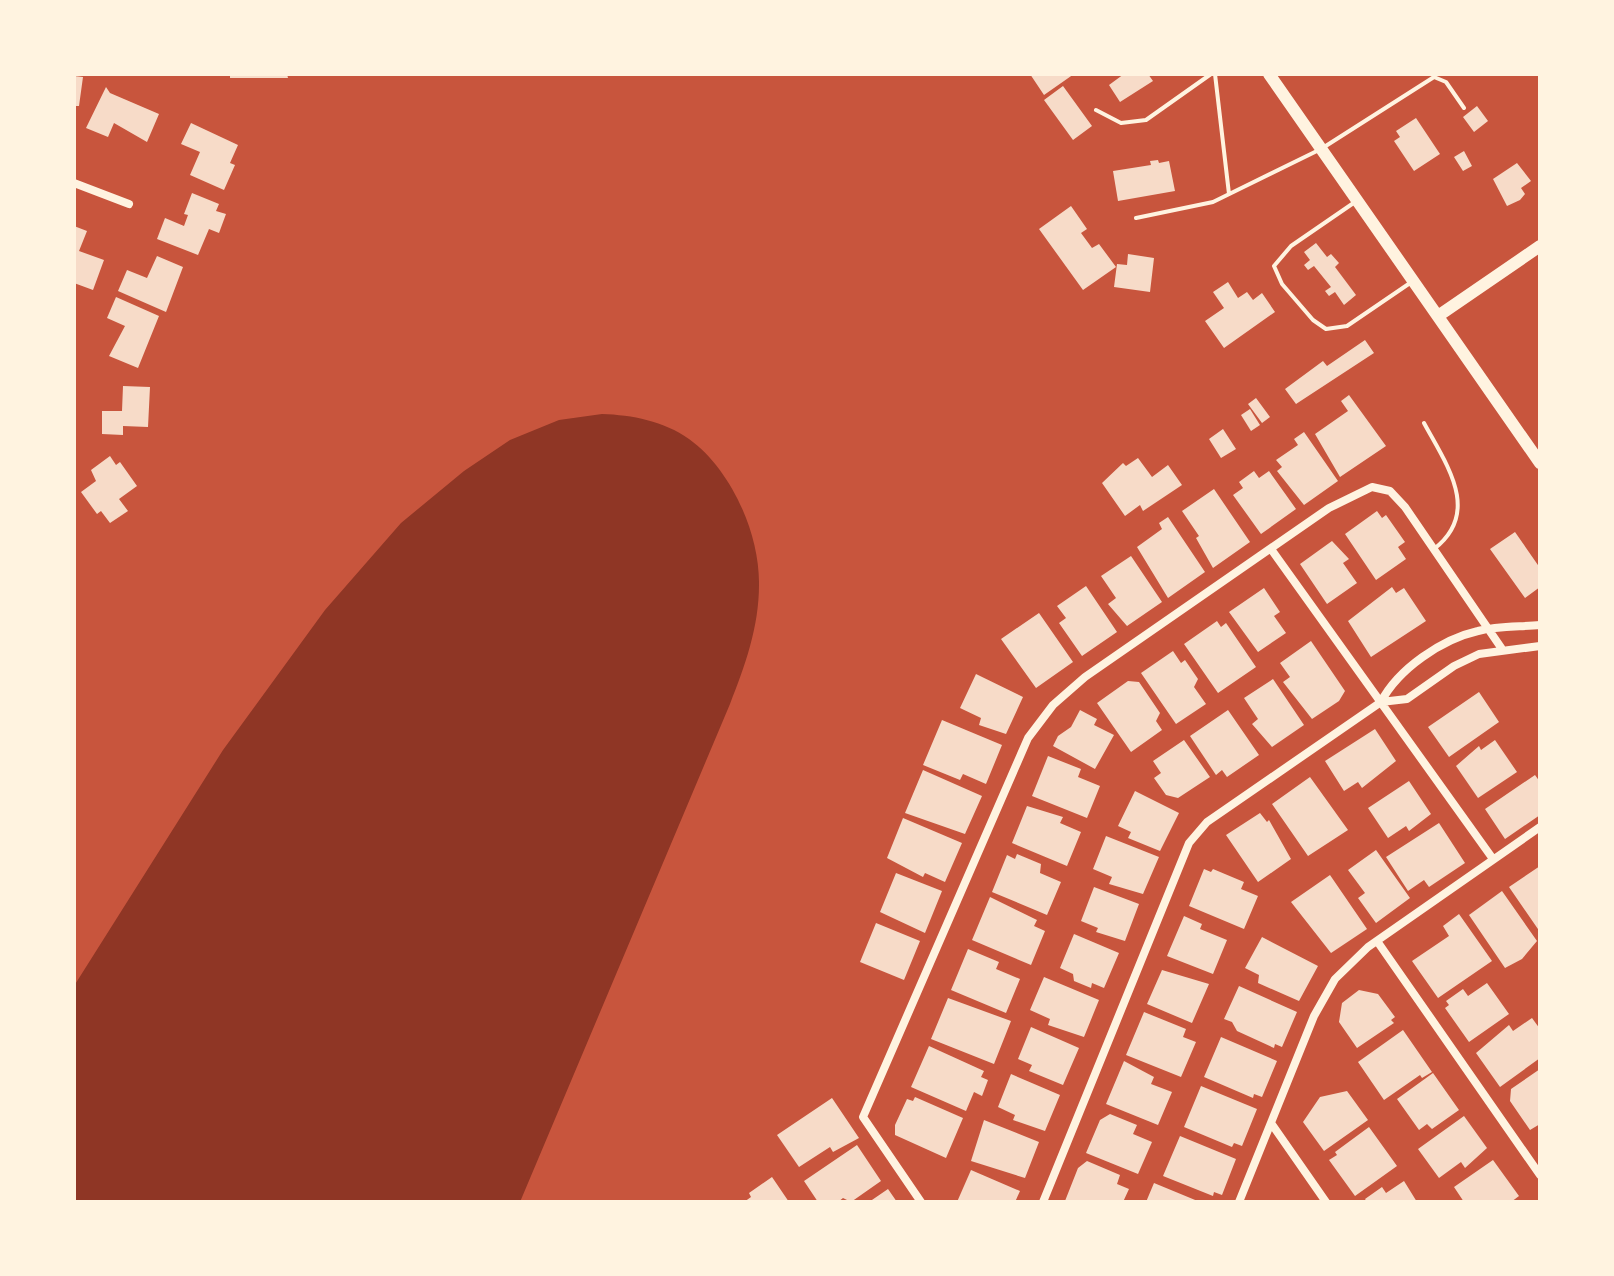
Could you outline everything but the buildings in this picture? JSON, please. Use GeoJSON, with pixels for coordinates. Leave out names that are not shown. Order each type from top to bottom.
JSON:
{"type":"FeatureCollection","features":[{"type":"Feature","properties":{"kind":"main road"},"geometry":{"type":"LineString","coordinates":[[1269,74],[1540,463]]}},
{"type":"Feature","properties":{"kind":"main road"},"geometry":{"type":"LineString","coordinates":[[1438,316],[1540,246]]}},
{"type":"Feature","properties":{"kind":"street"},"geometry":{"type":"LineString","coordinates":[[74,183],[129,204]]}},
{"type":"Feature","properties":{"kind":"street"},"geometry":{"type":"LineString","coordinates":[[921,1202],[863,1117],[1035,726],[1085,677],[1345,498],[1377,487],[1398,498],[1502,649]]}},
{"type":"Feature","properties":{"kind":"street"},"geometry":{"type":"LineString","coordinates":[[1271,549],[1493,859]]}},
{"type":"Feature","properties":{"kind":"street"},"geometry":{"type":"LineString","coordinates":[[1381,702],[1391,682],[1459,637],[1490,629],[1540,625]]}},
{"type":"Feature","properties":{"kind":"street"},"geometry":{"type":"LineString","coordinates":[[1043,1202],[1189,843],[1207,822],[1381,702],[1407,699],[1463,660],[1502,649],[1540,646]]}},
{"type":"Feature","properties":{"kind":"street"},"geometry":{"type":"LineString","coordinates":[[1239,1202],[1320,1002],[1344,969],[1377,941],[1540,827]]}},
{"type":"Feature","properties":{"kind":"street"},"geometry":{"type":"LineString","coordinates":[[1377,941],[1540,1175]]}},
{"type":"Feature","properties":{"kind":"street"},"geometry":{"type":"LineString","coordinates":[[1271,1123],[1326,1202]]}},
{"type":"Feature","properties":{"kind":"lane"},"geometry":{"type":"LineString","coordinates":[[1096,110],[1121,123],[1146,120],[1213,74],[1229,194]]}},
{"type":"Feature","properties":{"kind":"lane"},"geometry":{"type":"LineString","coordinates":[[1136,218],[1213,202],[1321,149],[1434,77],[1446,82],[1464,108]]}},
{"type":"Feature","properties":{"kind":"lane"},"geometry":{"type":"LineString","coordinates":[[1357,200],[1291,246],[1274,266],[1282,284],[1313,320],[1326,329],[1347,326],[1413,281]]}},
{"type":"Feature","properties":{"kind":"lane"},"geometry":{"type":"LineString","coordinates":[[1424,423],[1459,492],[1456,524],[1434,549]]}},
{"type":"Feature","properties":{"kind":"shaded area"},"geometry":{"type":"Polygon","coordinates":[[[602,414],[636,418],[669,428],[689,439],[718,467],[740,504],[754,545],[759,585],[757,616],[730,704],[520,1202],[74,1202],[74,986],[223,750],[325,610],[401,523],[464,471],[510,440],[559,420],[602,414]]]}}]}
